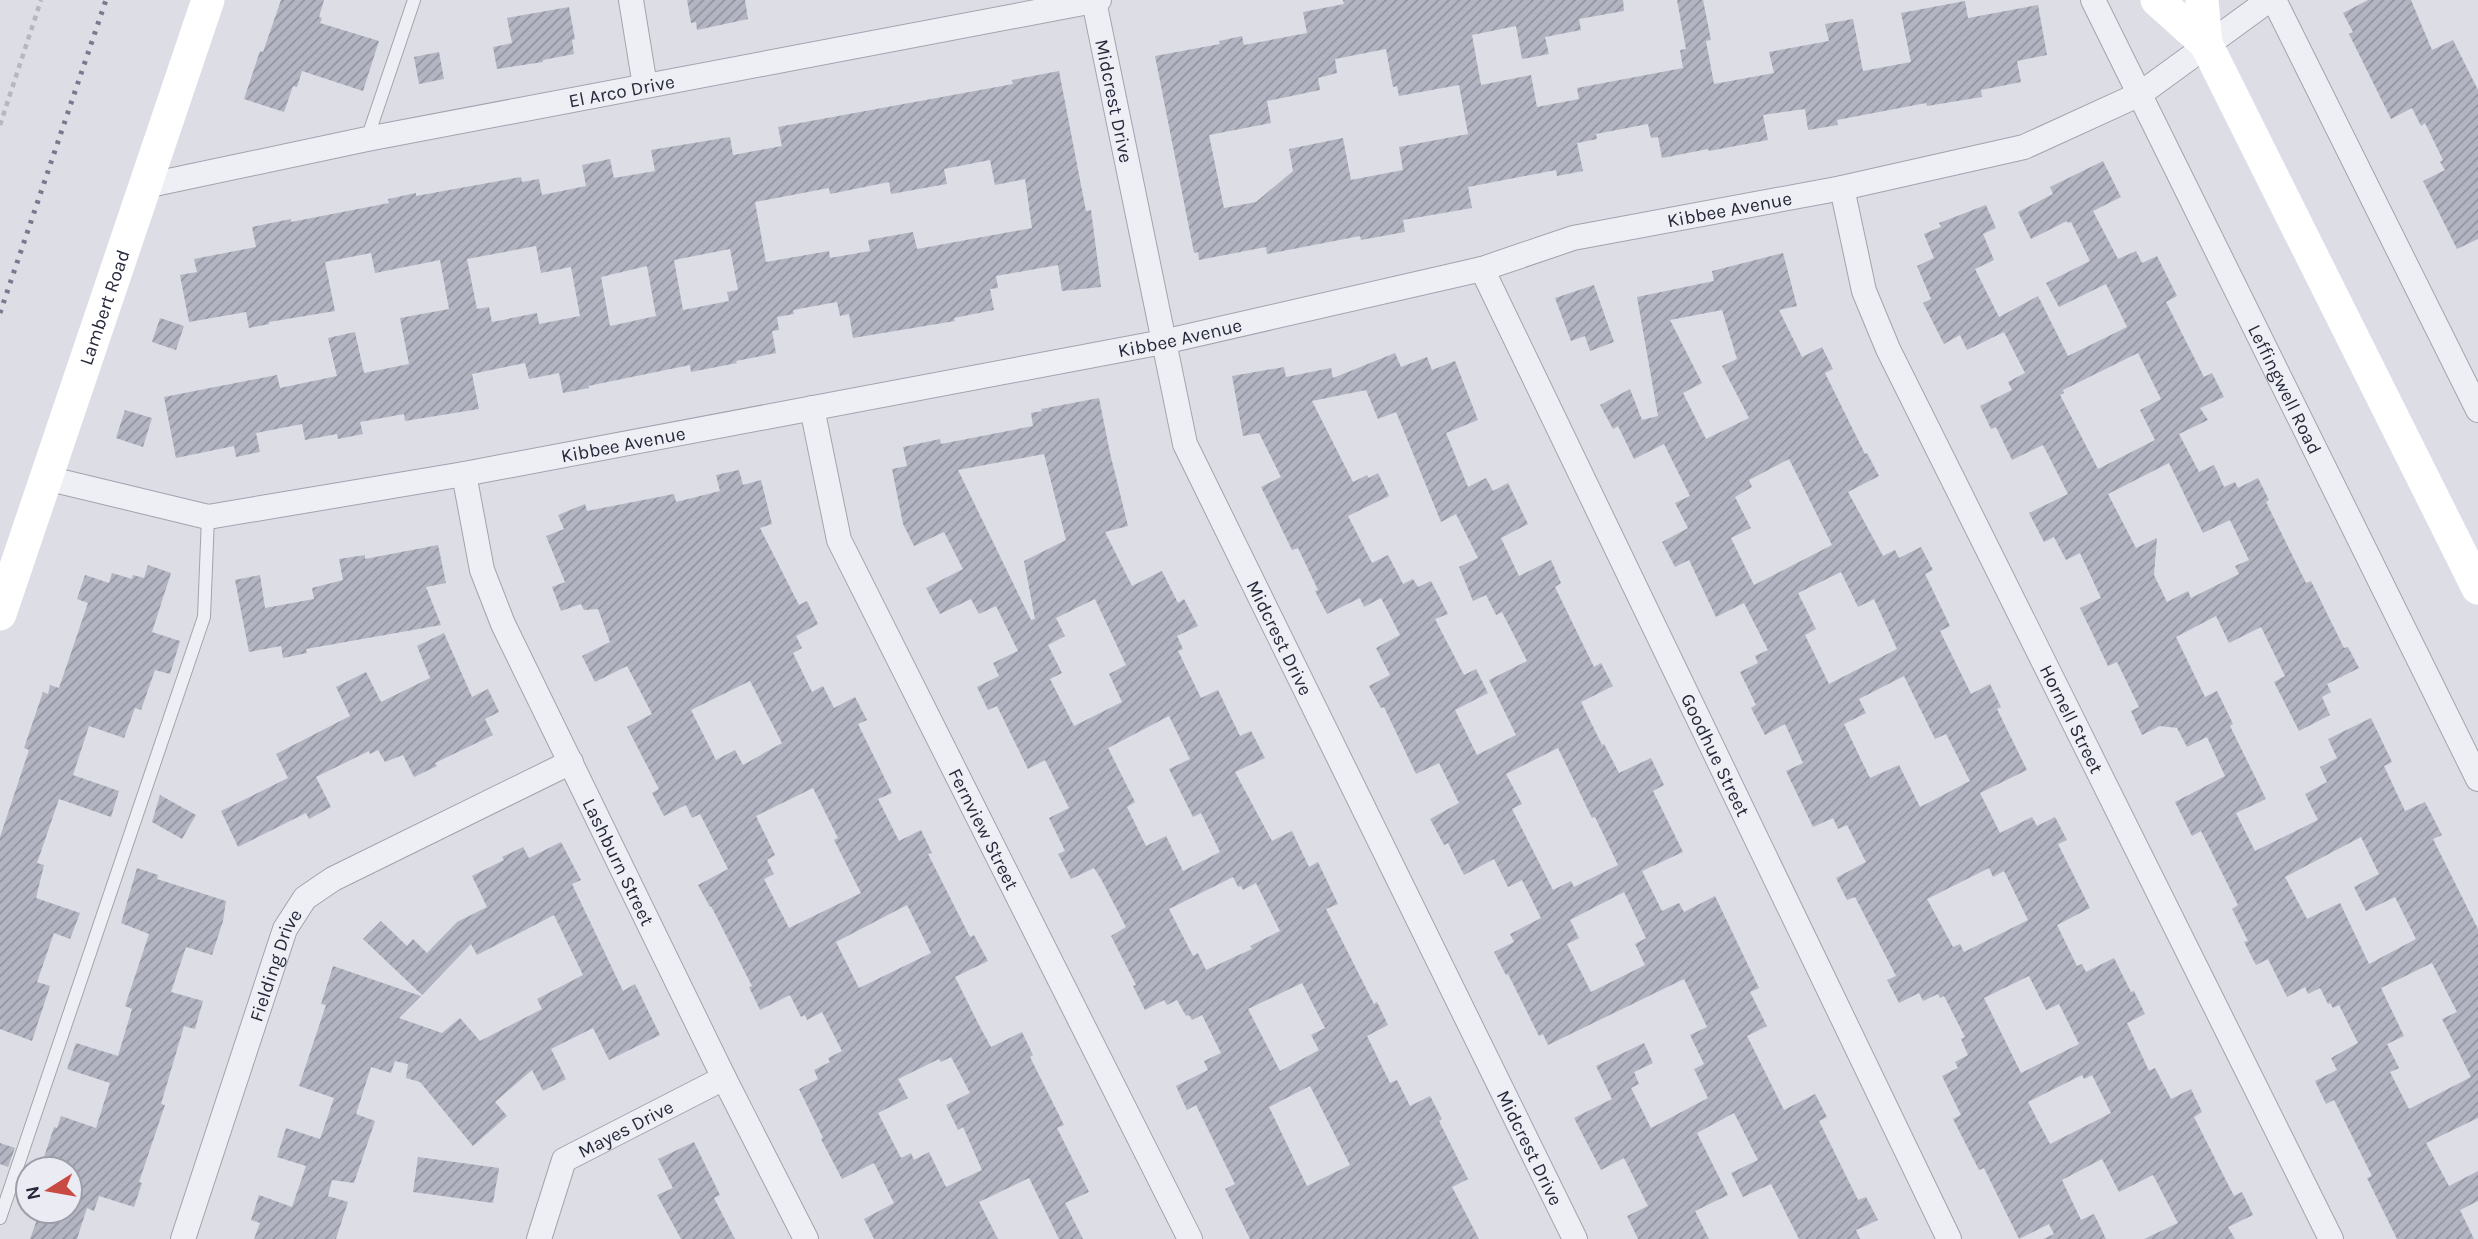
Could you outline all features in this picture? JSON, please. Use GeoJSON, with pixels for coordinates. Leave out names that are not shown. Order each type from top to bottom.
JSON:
{"type":"FeatureCollection","features":[{"type":"Feature","properties":{"kind":"main road","name":"Lambert Road"},"geometry":{"type":"LineString","coordinates":[[0,614],[208,0]]}},
{"type":"Feature","properties":{"kind":"main road"},"geometry":{"type":"LineString","coordinates":[[2157,0],[2206,44]]}},
{"type":"Feature","properties":{"kind":"main road"},"geometry":{"type":"LineString","coordinates":[[2202,0],[2206,44],[2478,588]]}},
{"type":"Feature","properties":{"kind":"street"},"geometry":{"type":"LineString","coordinates":[[631,0],[645,86]]}},
{"type":"Feature","properties":{"kind":"street","name":"Leffingwell Road"},"geometry":{"type":"LineString","coordinates":[[2093,0],[2478,779]]}},
{"type":"Feature","properties":{"kind":"street"},"geometry":{"type":"LineString","coordinates":[[2272,0],[2478,410]]}},
{"type":"Feature","properties":{"kind":"street","name":"Kibbee Avenue"},"geometry":{"type":"LineString","coordinates":[[46,478],[208,517],[464,474],[1163,342],[1482,269],[1573,237],[1842,188],[2024,147],[2140,94],[2206,44],[2272,0]]}},
{"type":"Feature","properties":{"kind":"street","name":"El Arco Drive"},"geometry":{"type":"LineString","coordinates":[[145,186],[367,139],[1097,1]]}},
{"type":"Feature","properties":{"kind":"street","name":"Midcrest Drive"},"geometry":{"type":"LineString","coordinates":[[1097,1],[1185,444],[1575,1239]]}},
{"type":"Feature","properties":{"kind":"street","name":"Hornell Street"},"geometry":{"type":"LineString","coordinates":[[1842,188],[1864,291],[1888,349],[2331,1239]]}},
{"type":"Feature","properties":{"kind":"street","name":"Goodhue Street"},"geometry":{"type":"LineString","coordinates":[[1482,269],[1948,1239]]}},
{"type":"Feature","properties":{"kind":"street","name":"Fernview Street"},"geometry":{"type":"LineString","coordinates":[[812,408],[839,540],[1190,1239]]}},
{"type":"Feature","properties":{"kind":"street","name":"Lashburn Street"},"geometry":{"type":"LineString","coordinates":[[464,474],[482,570],[503,624],[724,1079],[806,1239]]}},
{"type":"Feature","properties":{"kind":"street","name":"Fielding Drive"},"geometry":{"type":"LineString","coordinates":[[183,1239],[285,929],[305,898],[332,879],[571,762]]}},
{"type":"Feature","properties":{"kind":"street","name":"Mayes Drive"},"geometry":{"type":"LineString","coordinates":[[539,1239],[564,1160],[724,1079]]}},
{"type":"Feature","properties":{"kind":"lane"},"geometry":{"type":"LineString","coordinates":[[367,139],[414,0]]}},
{"type":"Feature","properties":{"kind":"lane"},"geometry":{"type":"LineString","coordinates":[[0,1218],[204,617],[208,517]]}},
{"type":"Feature","properties":{"kind":"path"},"geometry":{"type":"LineString","coordinates":[[0,125],[41,0]]}},
{"type":"Feature","properties":{"kind":"building"},"geometry":{"type":"Polygon","coordinates":[[[281,0],[324,0],[320,23],[379,41],[363,91],[302,71],[297,87],[293,86],[284,112],[244,99],[281,0]]]}},
{"type":"Feature","properties":{"kind":"building"},"geometry":{"type":"Polygon","coordinates":[[[687,0],[745,0],[748,19],[697,30],[696,22],[691,23],[687,0]]]}},
{"type":"Feature","properties":{"kind":"building"},"geometry":{"type":"Polygon","coordinates":[[[1343,0],[1623,0],[1624,11],[1579,19],[1581,30],[1545,37],[1549,54],[1522,59],[1516,26],[1472,35],[1481,85],[1531,75],[1537,107],[1579,99],[1577,88],[1683,68],[1680,50],[1686,49],[1677,0],[1703,0],[1711,40],[1706,41],[1714,84],[1774,73],[1769,52],[1829,41],[1825,24],[1853,19],[1863,71],[1911,62],[1901,13],[1965,1],[1968,18],[2038,5],[2047,55],[2017,61],[2021,82],[1981,90],[1982,97],[1927,106],[1926,103],[1837,120],[1838,125],[1808,130],[1805,109],[1763,115],[1768,140],[1709,151],[1708,149],[1662,158],[1658,137],[1651,138],[1648,124],[1596,134],[1597,139],[1577,143],[1583,171],[1557,176],[1556,170],[1468,187],[1472,208],[1403,220],[1405,232],[1361,240],[1360,236],[1267,254],[1266,247],[1199,260],[1198,252],[1194,253],[1155,56],[1220,44],[1219,41],[1242,36],[1244,45],[1307,33],[1303,12],[1344,4],[1343,0]],[[1386,49],[1335,59],[1337,73],[1318,78],[1320,90],[1267,101],[1271,123],[1209,135],[1224,208],[1256,202],[1293,171],[1289,149],[1343,138],[1351,180],[1403,170],[1399,147],[1468,134],[1459,85],[1399,96],[1397,86],[1393,87],[1386,49]]]}},
{"type":"Feature","properties":{"kind":"building"},"geometry":{"type":"Polygon","coordinates":[[[2368,0],[2411,0],[2432,50],[2453,40],[2478,90],[2478,239],[2457,249],[2423,181],[2445,170],[2425,123],[2421,126],[2412,108],[2391,119],[2349,34],[2353,32],[2343,13],[2368,0]]]}},
{"type":"Feature","properties":{"kind":"building"},"geometry":{"type":"Polygon","coordinates":[[[569,7],[575,39],[572,40],[574,54],[497,69],[493,47],[512,43],[507,18],[569,7]]]}},
{"type":"Feature","properties":{"kind":"building"},"geometry":{"type":"Polygon","coordinates":[[[439,52],[444,79],[419,84],[414,57],[439,52]]]}},
{"type":"Feature","properties":{"kind":"building"},"geometry":{"type":"Polygon","coordinates":[[[1059,71],[1086,211],[1091,210],[1101,287],[1062,291],[1058,265],[996,276],[998,288],[990,289],[994,310],[954,318],[955,321],[853,338],[849,314],[840,316],[837,302],[793,310],[794,314],[777,317],[779,330],[772,331],[776,353],[736,361],[737,363],[691,372],[690,365],[563,393],[559,373],[529,379],[525,363],[472,374],[479,409],[405,421],[404,414],[360,422],[363,434],[338,439],[337,434],[305,440],[302,424],[256,433],[260,452],[236,457],[234,446],[176,458],[164,397],[277,375],[280,388],[337,376],[328,338],[355,332],[364,373],[409,364],[400,318],[449,309],[440,260],[375,273],[371,253],[325,262],[335,311],[249,328],[246,312],[189,322],[180,275],[197,272],[194,259],[256,247],[252,227],[389,203],[388,199],[416,193],[416,196],[521,177],[522,182],[539,179],[542,195],[586,186],[582,165],[610,159],[614,178],[655,171],[651,150],[730,137],[733,155],[782,146],[778,127],[1013,84],[1012,80],[1059,71]],[[990,160],[944,169],[947,184],[891,194],[889,182],[830,194],[829,188],[755,202],[766,262],[829,251],[830,258],[870,251],[868,240],[913,232],[917,249],[1032,228],[1025,179],[995,185],[990,160]],[[536,246],[467,259],[477,309],[489,307],[492,322],[537,313],[539,324],[580,316],[571,267],[541,273],[536,246]],[[730,249],[674,260],[683,310],[729,301],[727,292],[738,290],[730,249]],[[647,266],[601,277],[610,326],[656,316],[647,266]]]}},
{"type":"Feature","properties":{"kind":"building"},"geometry":{"type":"Polygon","coordinates":[[[2103,161],[2121,197],[2093,211],[2118,259],[2136,251],[2142,263],[2157,256],[2177,296],[2166,302],[2204,377],[2212,373],[2224,397],[2200,408],[2208,420],[2179,434],[2199,472],[2214,465],[2224,487],[2235,482],[2238,488],[2258,478],[2269,500],[2266,502],[2306,583],[2311,581],[2344,648],[2348,647],[2359,668],[2327,684],[2331,692],[2322,697],[2330,715],[2299,731],[2274,682],[2285,676],[2261,627],[2229,643],[2216,616],[2176,637],[2205,697],[2217,691],[2233,724],[2230,726],[2266,799],[2236,813],[2255,851],[2318,820],[2305,794],[2327,782],[2320,767],[2337,758],[2328,739],[2371,718],[2392,762],[2384,766],[2405,811],[2425,802],[2442,835],[2433,839],[2478,929],[2478,1118],[2426,1143],[2449,1186],[2478,1171],[2478,1201],[2460,1210],[2474,1239],[2397,1239],[2367,1178],[2372,1176],[2334,1100],[2326,1104],[2315,1081],[2337,1070],[2331,1058],[2358,1043],[2339,1005],[2333,1008],[2328,1004],[2320,988],[2308,994],[2305,987],[2287,997],[2268,959],[2256,965],[2244,942],[2248,941],[2232,909],[2238,905],[2201,831],[2192,836],[2175,802],[2225,776],[2207,737],[2187,747],[2177,728],[2160,726],[2142,735],[2131,711],[2139,707],[2117,662],[2108,666],[2080,608],[2101,598],[2080,553],[2066,560],[2054,537],[2044,542],[2029,513],[2068,494],[2043,445],[2012,460],[1996,427],[1991,429],[1980,406],[2012,390],[2008,382],[2025,373],[2004,332],[1967,350],[1960,335],[1944,344],[1923,303],[1931,299],[1917,266],[1934,258],[1924,234],[1941,227],[1939,223],[1986,205],[1996,228],[1983,234],[1994,260],[1975,269],[1999,317],[2038,296],[2068,356],[2127,327],[2106,284],[2059,307],[2046,283],[2090,261],[2071,222],[2067,221],[2031,239],[2018,212],[2053,194],[2050,187],[2103,161]],[[2138,353],[2063,390],[2064,393],[2060,395],[2098,469],[2155,440],[2140,410],[2161,399],[2138,353]],[[2169,463],[2108,494],[2136,548],[2157,538],[2154,575],[2167,602],[2188,591],[2191,598],[2239,574],[2235,566],[2249,560],[2230,520],[2203,533],[2169,463]],[[2361,837],[2285,877],[2307,919],[2340,903],[2369,964],[2416,939],[2395,897],[2366,911],[2354,887],[2379,874],[2361,837]],[[2432,963],[2381,988],[2404,1036],[2387,1044],[2399,1068],[2390,1072],[2409,1109],[2471,1077],[2442,1019],[2457,1012],[2432,963]]]}},
{"type":"Feature","properties":{"kind":"building"},"geometry":{"type":"Polygon","coordinates":[[[1783,253],[1797,306],[1779,310],[1802,357],[1822,347],[1833,369],[1825,373],[1865,454],[1867,453],[1879,476],[1848,492],[1883,556],[1895,550],[1899,558],[1921,547],[1933,570],[1925,574],[1950,626],[1940,631],[1971,694],[1990,684],[2001,707],[1997,709],[2027,770],[1980,793],[2000,833],[2032,817],[2037,826],[2055,817],[2067,840],[2058,844],[2090,908],[2057,925],[2077,966],[2082,964],[2086,972],[2114,958],[2145,1014],[2127,1023],[2149,1071],[2155,1068],[2171,1099],[2191,1089],[2202,1112],[2194,1117],[2234,1196],[2242,1192],[2253,1215],[2228,1227],[2235,1239],[2144,1239],[2178,1223],[2153,1175],[2119,1192],[2102,1159],[2062,1180],[2081,1220],[2094,1214],[2106,1239],[2043,1239],[2054,1234],[2049,1224],[2019,1239],[1984,1168],[1979,1170],[1953,1119],[1961,1115],[1942,1076],[1958,1068],[1955,1062],[1968,1055],[1961,1039],[1965,1037],[1944,996],[1940,998],[1938,994],[1923,1001],[1919,993],[1899,1003],[1887,980],[1896,976],[1855,897],[1847,900],[1836,878],[1866,862],[1847,825],[1838,829],[1833,818],[1813,827],[1786,771],[1803,763],[1785,724],[1765,735],[1751,708],[1756,705],[1740,672],[1758,663],[1755,656],[1768,650],[1744,603],[1716,617],[1689,560],[1675,567],[1662,542],[1688,528],[1675,503],[1690,496],[1664,444],[1634,459],[1618,426],[1613,429],[1600,405],[1630,389],[1642,420],[1658,416],[1637,297],[1714,281],[1712,271],[1783,253]],[[1722,310],[1670,320],[1702,383],[1683,393],[1706,439],[1749,418],[1722,366],[1737,359],[1722,310]],[[1789,459],[1749,480],[1752,487],[1735,497],[1751,528],[1731,538],[1754,585],[1832,545],[1789,459]],[[1841,572],[1798,593],[1816,629],[1805,635],[1829,684],[1897,649],[1874,599],[1858,607],[1841,572]],[[1904,676],[1859,699],[1866,713],[1844,724],[1870,778],[1899,765],[1920,807],[1970,781],[1946,734],[1935,739],[1904,676]],[[1989,868],[1927,899],[1953,947],[1960,944],[1964,952],[2028,920],[2004,871],[1993,877],[1989,868]],[[2029,976],[1984,998],[2021,1073],[2079,1044],[2059,1004],[2046,1010],[2029,976]],[[2082,1075],[2028,1102],[2050,1144],[2111,1113],[2092,1075],[2084,1079],[2082,1075]]]}},
{"type":"Feature","properties":{"kind":"building"},"geometry":{"type":"Polygon","coordinates":[[[1594,285],[1614,342],[1590,351],[1585,336],[1571,341],[1555,298],[1594,285]]]}},
{"type":"Feature","properties":{"kind":"building"},"geometry":{"type":"Polygon","coordinates":[[[160,318],[184,326],[176,350],[152,342],[160,318]]]}},
{"type":"Feature","properties":{"kind":"building"},"geometry":{"type":"Polygon","coordinates":[[[1395,353],[1401,367],[1427,357],[1432,370],[1455,361],[1478,420],[1446,433],[1468,487],[1486,478],[1493,491],[1508,483],[1528,524],[1501,538],[1519,576],[1551,560],[1561,583],[1555,587],[1594,667],[1601,663],[1613,686],[1581,702],[1602,745],[1604,744],[1619,773],[1651,758],[1664,785],[1653,791],[1683,852],[1642,871],[1662,911],[1679,903],[1684,912],[1715,896],[1759,988],[1750,992],[1767,1026],[1747,1036],[1784,1110],[1815,1094],[1827,1117],[1819,1121],[1858,1200],[1866,1197],[1878,1220],[1856,1230],[1860,1239],[1799,1239],[1771,1184],[1743,1197],[1731,1173],[1758,1160],[1734,1113],[1697,1133],[1728,1195],[1695,1211],[1709,1239],[1638,1239],[1627,1216],[1648,1206],[1624,1158],[1601,1170],[1574,1118],[1612,1099],[1596,1066],[1644,1043],[1653,1063],[1634,1072],[1639,1084],[1631,1088],[1651,1128],[1708,1098],[1694,1069],[1704,1064],[1690,1035],[1707,1027],[1684,979],[1548,1045],[1543,1034],[1539,1036],[1494,952],[1514,942],[1510,934],[1541,918],[1522,880],[1508,887],[1494,859],[1464,875],[1448,843],[1444,845],[1430,819],[1459,803],[1439,763],[1416,774],[1384,707],[1381,708],[1369,686],[1390,675],[1376,648],[1400,635],[1381,598],[1364,607],[1360,598],[1327,614],[1298,548],[1292,550],[1261,487],[1281,477],[1259,433],[1243,436],[1232,376],[1284,367],[1286,377],[1331,368],[1333,378],[1395,353]],[[1366,390],[1312,401],[1353,482],[1378,473],[1389,496],[1348,516],[1372,563],[1388,555],[1403,584],[1413,579],[1418,587],[1431,581],[1448,614],[1435,619],[1464,675],[1476,669],[1488,693],[1455,710],[1477,755],[1516,735],[1489,680],[1527,661],[1502,612],[1496,615],[1486,595],[1473,601],[1459,567],[1478,558],[1456,514],[1441,522],[1396,412],[1378,419],[1366,390]],[[1558,748],[1506,774],[1522,804],[1512,809],[1553,890],[1571,881],[1574,887],[1618,865],[1558,748]],[[1624,892],[1570,920],[1579,938],[1567,944],[1591,992],[1645,965],[1635,944],[1646,938],[1624,892]]]}},
{"type":"Feature","properties":{"kind":"building"},"geometry":{"type":"Polygon","coordinates":[[[1099,398],[1128,526],[1105,532],[1132,586],[1162,571],[1178,603],[1184,599],[1198,626],[1177,636],[1183,649],[1178,651],[1201,698],[1218,690],[1240,736],[1251,731],[1265,758],[1235,772],[1272,841],[1292,831],[1309,867],[1318,862],[1338,904],[1326,909],[1374,1004],[1377,1002],[1388,1025],[1367,1036],[1390,1083],[1397,1080],[1410,1106],[1430,1096],[1442,1119],[1439,1121],[1468,1179],[1452,1187],[1479,1239],[1250,1239],[1225,1189],[1235,1184],[1196,1105],[1187,1110],[1176,1086],[1208,1070],[1204,1061],[1221,1053],[1202,1015],[1192,1020],[1189,1015],[1186,1016],[1177,1000],[1167,1005],[1164,1000],[1145,1010],[1133,986],[1136,985],[1111,936],[1126,927],[1101,879],[1094,868],[1071,879],[1058,854],[1065,851],[1049,818],[1069,808],[1045,760],[1028,769],[997,706],[988,710],[977,687],[999,676],[993,663],[1018,651],[996,606],[979,614],[971,599],[940,614],[926,588],[963,569],[944,532],[914,546],[903,524],[892,469],[907,466],[903,447],[940,439],[941,444],[1033,426],[1031,413],[1042,411],[1041,409],[1099,398]],[[1044,454],[958,470],[1031,620],[1035,619],[1024,561],[1066,540],[1044,454]],[[1095,599],[1056,618],[1065,636],[1048,645],[1062,673],[1050,679],[1074,726],[1122,702],[1109,674],[1126,665],[1095,599]],[[1169,716],[1108,748],[1135,802],[1127,807],[1146,846],[1166,836],[1183,871],[1220,852],[1201,813],[1193,817],[1169,769],[1190,759],[1169,716]],[[1233,877],[1169,909],[1193,956],[1198,953],[1206,970],[1252,949],[1250,946],[1280,931],[1256,883],[1243,890],[1241,886],[1238,887],[1233,877]],[[1302,983],[1248,1009],[1280,1071],[1319,1050],[1311,1035],[1325,1028],[1302,983]],[[1310,1086],[1269,1107],[1307,1186],[1350,1165],[1310,1086]]]}},
{"type":"Feature","properties":{"kind":"building"},"geometry":{"type":"Polygon","coordinates":[[[125,410],[152,418],[143,447],[116,438],[125,410]]]}},
{"type":"Feature","properties":{"kind":"building"},"geometry":{"type":"Polygon","coordinates":[[[739,470],[743,485],[761,480],[772,524],[760,528],[799,605],[807,601],[818,624],[796,636],[802,648],[793,653],[812,692],[823,686],[834,708],[855,697],[867,720],[858,724],[892,793],[878,799],[899,841],[921,830],[932,853],[928,854],[970,937],[974,935],[988,961],[955,977],[991,1047],[1022,1032],[1033,1055],[1030,1057],[1064,1125],[1057,1128],[1089,1192],[1065,1203],[1083,1239],[1059,1239],[1029,1178],[979,1202],[998,1239],[874,1239],[864,1219],[894,1203],[874,1163],[842,1179],[799,1089],[818,1079],[814,1070],[830,1062],[828,1058],[842,1051],[822,1012],[807,1020],[805,1015],[801,1017],[790,995],[760,1010],[749,987],[752,986],[698,885],[728,869],[700,814],[692,818],[686,805],[664,816],[652,793],[659,789],[627,727],[652,714],[627,666],[595,682],[582,656],[610,642],[598,609],[584,610],[581,604],[561,611],[552,587],[565,582],[546,536],[564,529],[558,515],[585,504],[587,511],[674,494],[676,502],[720,491],[716,475],[739,470]],[[750,681],[691,710],[716,760],[735,750],[743,765],[782,743],[750,681]],[[813,788],[756,816],[775,855],[767,860],[774,874],[764,879],[789,928],[861,893],[834,840],[838,838],[813,788]],[[907,905],[836,942],[859,988],[931,953],[907,905]],[[951,1057],[941,1062],[939,1059],[898,1079],[908,1098],[878,1113],[901,1158],[911,1153],[914,1160],[929,1152],[946,1187],[982,1170],[963,1127],[958,1130],[946,1105],[970,1093],[951,1057]]]}},
{"type":"Feature","properties":{"kind":"building"},"geometry":{"type":"Polygon","coordinates":[[[438,545],[446,583],[426,587],[441,625],[306,649],[307,653],[283,658],[281,646],[249,652],[235,580],[260,575],[265,608],[314,599],[312,588],[343,580],[339,559],[365,555],[365,559],[438,545]]]}},
{"type":"Feature","properties":{"kind":"building"},"geometry":{"type":"Polygon","coordinates":[[[148,565],[171,573],[152,632],[180,641],[170,674],[155,670],[141,710],[135,708],[124,738],[89,726],[73,775],[119,791],[111,817],[59,799],[37,863],[44,865],[36,898],[80,913],[70,939],[54,933],[37,982],[50,986],[32,1041],[0,1029],[0,837],[29,750],[24,748],[43,692],[48,694],[50,685],[59,688],[88,603],[77,599],[85,575],[109,583],[112,573],[132,579],[133,575],[144,578],[148,565]]]}},
{"type":"Feature","properties":{"kind":"building"},"geometry":{"type":"Polygon","coordinates":[[[444,633],[472,697],[488,689],[499,712],[485,719],[493,735],[435,763],[437,766],[414,777],[403,755],[385,762],[378,750],[370,754],[369,751],[316,777],[331,807],[309,819],[306,813],[238,847],[221,811],[288,778],[276,754],[350,716],[336,687],[366,672],[381,702],[430,678],[417,646],[444,633]]]}},
{"type":"Feature","properties":{"kind":"building"},"geometry":{"type":"Polygon","coordinates":[[[160,795],[196,815],[182,839],[152,822],[160,795]]]}},
{"type":"Feature","properties":{"kind":"building"},"geometry":{"type":"Polygon","coordinates":[[[561,842],[581,880],[572,884],[623,991],[635,984],[660,1035],[609,1060],[593,1028],[551,1049],[566,1079],[543,1091],[532,1070],[495,1102],[507,1116],[473,1146],[420,1082],[406,1078],[408,1064],[395,1061],[391,1073],[371,1067],[356,1114],[375,1121],[354,1183],[332,1180],[328,1196],[348,1202],[336,1239],[254,1239],[260,1223],[251,1220],[259,1195],[292,1207],[306,1166],[277,1157],[286,1128],[320,1139],[334,1098],[299,1086],[326,1005],[321,1004],[333,966],[421,996],[399,1018],[442,1033],[460,1018],[480,1041],[542,1009],[537,999],[583,975],[554,915],[477,955],[471,944],[422,995],[363,939],[381,921],[407,946],[413,939],[427,953],[457,922],[487,907],[472,876],[523,847],[529,858],[561,842]]]}},
{"type":"Feature","properties":{"kind":"building"},"geometry":{"type":"Polygon","coordinates":[[[137,868],[158,875],[157,879],[226,901],[223,921],[212,955],[186,947],[171,992],[203,1001],[195,1029],[184,1026],[161,1104],[165,1105],[139,1182],[142,1183],[134,1207],[99,1196],[94,1211],[87,1208],[84,1217],[84,1155],[45,1155],[54,1127],[57,1128],[61,1116],[96,1128],[110,1083],[67,1069],[76,1043],[118,1056],[132,1009],[125,1006],[149,934],[121,923],[137,868]]]}},
{"type":"Feature","properties":{"kind":"building"},"geometry":{"type":"Polygon","coordinates":[[[694,1142],[720,1195],[714,1198],[735,1239],[681,1239],[657,1195],[673,1188],[658,1159],[694,1142]]]}},
{"type":"Feature","properties":{"kind":"building"},"geometry":{"type":"Polygon","coordinates":[[[0,1143],[15,1148],[8,1167],[0,1164],[0,1143]]]}},
{"type":"Feature","properties":{"kind":"building"},"geometry":{"type":"Polygon","coordinates":[[[418,1157],[499,1168],[493,1203],[413,1192],[418,1157]]]}},
{"type":"Feature","properties":{"kind":"building"},"geometry":{"type":"Polygon","coordinates":[[[35,1225],[82,1225],[77,1239],[30,1239],[35,1225]]]}},
{"type":"Feature","properties":{"kind":"railway"},"geometry":{"type":"LineString","coordinates":[[0,313],[106,0]]}}]}
